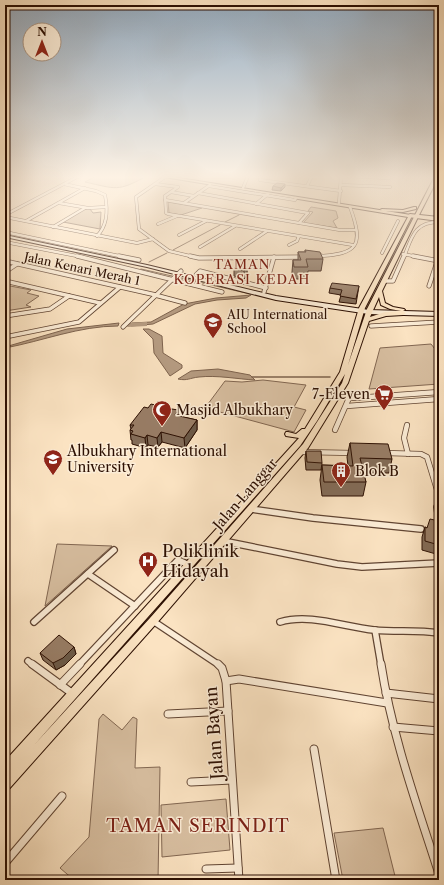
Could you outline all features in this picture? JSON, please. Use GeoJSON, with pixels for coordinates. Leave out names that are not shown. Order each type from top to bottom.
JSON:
{"type":"FeatureCollection","features":[{"type":"Feature","properties":{"kind":"highway"},"geometry":{"type":"LineString","coordinates":[[413,217],[419,220],[439,218]]}},
{"type":"Feature","properties":{"kind":"main road","name":"Jalan Langgar"},"geometry":{"type":"LineString","coordinates":[[5,769],[298,444],[314,421],[343,372],[361,309],[401,232],[412,217]]}},
{"type":"Feature","properties":{"kind":"main road","name":"Jalan Langgar"},"geometry":{"type":"LineString","coordinates":[[5,785],[153,621],[301,452],[338,396],[350,374],[369,323],[370,310],[384,281],[400,254],[412,217]]}},
{"type":"Feature","properties":{"kind":"main road"},"geometry":{"type":"LineString","coordinates":[[5,234],[18,238],[361,309]]}},
{"type":"Feature","properties":{"kind":"main road"},"geometry":{"type":"LineString","coordinates":[[5,234],[134,260],[268,296],[370,310],[439,310]]}},
{"type":"Feature","properties":{"kind":"main road"},"geometry":{"type":"LineString","coordinates":[[391,253],[400,254]]}},
{"type":"Feature","properties":{"kind":"main road"},"geometry":{"type":"LineString","coordinates":[[380,289],[380,299],[383,304],[392,308],[402,311],[439,314]]}},
{"type":"Feature","properties":{"kind":"main road"},"geometry":{"type":"LineString","coordinates":[[369,323],[385,314],[402,311]]}},
{"type":"Feature","properties":{"kind":"main road"},"geometry":{"type":"LineString","coordinates":[[288,434],[299,435],[314,421]]}},
{"type":"Feature","properties":{"kind":"street"},"geometry":{"type":"LineString","coordinates":[[10,217],[137,243],[153,239]]}},
{"type":"Feature","properties":{"kind":"street"},"geometry":{"type":"LineString","coordinates":[[26,221],[33,217]]}},
{"type":"Feature","properties":{"kind":"street"},"geometry":{"type":"LineString","coordinates":[[53,227],[69,217]]}},
{"type":"Feature","properties":{"kind":"street"},"geometry":{"type":"LineString","coordinates":[[97,236],[103,230],[107,217]]}},
{"type":"Feature","properties":{"kind":"street"},"geometry":{"type":"LineString","coordinates":[[138,217],[139,229],[172,252],[212,258],[307,257]]}},
{"type":"Feature","properties":{"kind":"street"},"geometry":{"type":"LineString","coordinates":[[158,224],[174,217]]}},
{"type":"Feature","properties":{"kind":"street"},"geometry":{"type":"LineString","coordinates":[[185,217],[353,244]]}},
{"type":"Feature","properties":{"kind":"street"},"geometry":{"type":"LineString","coordinates":[[266,217],[340,230],[356,230]]}},
{"type":"Feature","properties":{"kind":"street"},"geometry":{"type":"LineString","coordinates":[[299,223],[304,217]]}},
{"type":"Feature","properties":{"kind":"street"},"geometry":{"type":"LineString","coordinates":[[313,256],[338,254],[348,250],[358,238],[352,217]]}},
{"type":"Feature","properties":{"kind":"street"},"geometry":{"type":"LineString","coordinates":[[384,281],[393,281],[400,254],[419,226],[439,218]]}},
{"type":"Feature","properties":{"kind":"street"},"geometry":{"type":"LineString","coordinates":[[179,235],[206,221]]}},
{"type":"Feature","properties":{"kind":"street"},"geometry":{"type":"LineString","coordinates":[[391,253],[383,252],[398,221]]}},
{"type":"Feature","properties":{"kind":"street"},"geometry":{"type":"LineString","coordinates":[[200,246],[235,226]]}},
{"type":"Feature","properties":{"kind":"street"},"geometry":{"type":"LineString","coordinates":[[240,249],[267,231]]}},
{"type":"Feature","properties":{"kind":"street"},"geometry":{"type":"LineString","coordinates":[[393,231],[401,232]]}},
{"type":"Feature","properties":{"kind":"street"},"geometry":{"type":"LineString","coordinates":[[289,245],[297,241],[299,236]]}},
{"type":"Feature","properties":{"kind":"street"},"geometry":{"type":"LineString","coordinates":[[5,246],[18,238]]}},
{"type":"Feature","properties":{"kind":"street"},"geometry":{"type":"LineString","coordinates":[[5,242],[93,259],[222,292]]}},
{"type":"Feature","properties":{"kind":"street"},"geometry":{"type":"LineString","coordinates":[[400,254],[438,260]]}},
{"type":"Feature","properties":{"kind":"street"},"geometry":{"type":"LineString","coordinates":[[429,286],[439,256]]}},
{"type":"Feature","properties":{"kind":"street"},"geometry":{"type":"LineString","coordinates":[[265,290],[274,257]]}},
{"type":"Feature","properties":{"kind":"street"},"geometry":{"type":"LineString","coordinates":[[134,260],[139,260]]}},
{"type":"Feature","properties":{"kind":"street","name":"Jalan Kenari Merah 1"},"geometry":{"type":"LineString","coordinates":[[5,261],[185,302]]}},
{"type":"Feature","properties":{"kind":"street"},"geometry":{"type":"LineString","coordinates":[[5,272],[17,264]]}},
{"type":"Feature","properties":{"kind":"street"},"geometry":{"type":"LineString","coordinates":[[123,327],[180,272]]}},
{"type":"Feature","properties":{"kind":"street"},"geometry":{"type":"LineString","coordinates":[[5,281],[100,303]]}},
{"type":"Feature","properties":{"kind":"street"},"geometry":{"type":"LineString","coordinates":[[5,337],[79,322],[120,287]]}},
{"type":"Feature","properties":{"kind":"street"},"geometry":{"type":"LineString","coordinates":[[5,316],[50,309],[69,296]]}},
{"type":"Feature","properties":{"kind":"street"},"geometry":{"type":"LineString","coordinates":[[429,314],[432,322]]}},
{"type":"Feature","properties":{"kind":"street"},"geometry":{"type":"LineString","coordinates":[[369,323],[439,322]]}},
{"type":"Feature","properties":{"kind":"street"},"geometry":{"type":"LineString","coordinates":[[338,396],[348,398],[439,392]]}},
{"type":"Feature","properties":{"kind":"street"},"geometry":{"type":"LineString","coordinates":[[335,430],[347,406],[348,398]]}},
{"type":"Feature","properties":{"kind":"street"},"geometry":{"type":"LineString","coordinates":[[347,406],[439,399]]}},
{"type":"Feature","properties":{"kind":"street"},"geometry":{"type":"LineString","coordinates":[[407,425],[404,438],[408,454]]}},
{"type":"Feature","properties":{"kind":"street"},"geometry":{"type":"LineString","coordinates":[[301,452],[357,453]]}},
{"type":"Feature","properties":{"kind":"street"},"geometry":{"type":"LineString","coordinates":[[378,453],[423,455],[428,458],[439,496]]}},
{"type":"Feature","properties":{"kind":"street"},"geometry":{"type":"LineString","coordinates":[[438,505],[439,518]]}},
{"type":"Feature","properties":{"kind":"street"},"geometry":{"type":"LineString","coordinates":[[251,509],[313,518],[421,529]]}},
{"type":"Feature","properties":{"kind":"street"},"geometry":{"type":"LineString","coordinates":[[223,541],[338,564],[362,567],[439,564]]}},
{"type":"Feature","properties":{"kind":"street"},"geometry":{"type":"LineString","coordinates":[[34,622],[114,550]]}},
{"type":"Feature","properties":{"kind":"street"},"geometry":{"type":"LineString","coordinates":[[60,684],[178,560],[189,565]]}},
{"type":"Feature","properties":{"kind":"street"},"geometry":{"type":"LineString","coordinates":[[88,574],[135,606]]}},
{"type":"Feature","properties":{"kind":"street"},"geometry":{"type":"LineString","coordinates":[[280,622],[294,618],[375,630],[418,630],[439,633]]}},
{"type":"Feature","properties":{"kind":"street","name":"Jalan Bayan"},"geometry":{"type":"LineString","coordinates":[[153,621],[217,662],[222,668],[226,681],[239,880]]}},
{"type":"Feature","properties":{"kind":"street"},"geometry":{"type":"LineString","coordinates":[[375,630],[387,703],[393,727],[439,874]]}},
{"type":"Feature","properties":{"kind":"street"},"geometry":{"type":"LineString","coordinates":[[28,661],[73,694]]}},
{"type":"Feature","properties":{"kind":"street"},"geometry":{"type":"LineString","coordinates":[[226,681],[239,679],[387,703]]}},
{"type":"Feature","properties":{"kind":"street"},"geometry":{"type":"LineString","coordinates":[[386,692],[439,700]]}},
{"type":"Feature","properties":{"kind":"street"},"geometry":{"type":"LineString","coordinates":[[168,714],[228,711]]}},
{"type":"Feature","properties":{"kind":"street"},"geometry":{"type":"LineString","coordinates":[[393,727],[439,731]]}},
{"type":"Feature","properties":{"kind":"street"},"geometry":{"type":"LineString","coordinates":[[314,749],[336,880]]}},
{"type":"Feature","properties":{"kind":"street"},"geometry":{"type":"LineString","coordinates":[[191,782],[232,780]]}},
{"type":"Feature","properties":{"kind":"street"},"geometry":{"type":"LineString","coordinates":[[5,863],[62,796]]}},
{"type":"Feature","properties":{"kind":"street"},"geometry":{"type":"LineString","coordinates":[[206,869],[238,868]]}},
{"type":"Feature","properties":{"kind":"shaded area"},"geometry":{"type":"Polygon","coordinates":[[[71,217],[101,217],[100,229],[63,222],[71,217]]]}},
{"type":"Feature","properties":{"kind":"shaded area"},"geometry":{"type":"Polygon","coordinates":[[[308,217],[338,218],[333,221],[337,228],[303,223],[308,217]]]}},
{"type":"Feature","properties":{"kind":"shaded area"},"geometry":{"type":"Polygon","coordinates":[[[5,285],[31,290],[27,293],[39,296],[26,305],[31,307],[5,311],[5,285]]]}},
{"type":"Feature","properties":{"kind":"shaded area"},"geometry":{"type":"Polygon","coordinates":[[[251,295],[246,298],[217,300],[195,304],[153,324],[131,326],[132,323],[151,322],[184,304],[216,298],[251,295]]]}},
{"type":"Feature","properties":{"kind":"shaded area"},"geometry":{"type":"Polygon","coordinates":[[[119,323],[118,326],[89,328],[5,348],[67,329],[119,323]]]}},
{"type":"Feature","properties":{"kind":"shaded area"},"geometry":{"type":"Polygon","coordinates":[[[143,329],[149,329],[162,336],[163,353],[182,365],[182,368],[170,376],[154,353],[153,339],[143,329]]]}},
{"type":"Feature","properties":{"kind":"shaded area"},"geometry":{"type":"Polygon","coordinates":[[[431,344],[439,354],[439,384],[369,389],[380,348],[431,344]]]}},
{"type":"Feature","properties":{"kind":"shaded area"},"geometry":{"type":"Polygon","coordinates":[[[218,369],[250,375],[255,380],[213,376],[186,380],[178,379],[191,371],[218,369]]]}},
{"type":"Feature","properties":{"kind":"shaded area"},"geometry":{"type":"Polygon","coordinates":[[[263,380],[306,385],[294,407],[306,410],[294,432],[205,408],[225,381],[242,382],[263,380]]]}},
{"type":"Feature","properties":{"kind":"shaded area"},"geometry":{"type":"Polygon","coordinates":[[[57,544],[112,546],[45,606],[57,544]]]}},
{"type":"Feature","properties":{"kind":"shaded area"},"geometry":{"type":"Polygon","coordinates":[[[103,714],[122,730],[133,717],[137,719],[135,768],[160,767],[158,880],[74,880],[60,868],[89,837],[99,719],[103,714]]]}},
{"type":"Feature","properties":{"kind":"shaded area"},"geometry":{"type":"Polygon","coordinates":[[[226,799],[230,850],[162,857],[161,805],[226,799]]]}},
{"type":"Feature","properties":{"kind":"shaded area"},"geometry":{"type":"Polygon","coordinates":[[[383,828],[396,880],[343,880],[334,833],[383,828]]]}},
{"type":"Feature","properties":{"kind":"building"},"geometry":{"type":"Polygon","coordinates":[[[305,250],[320,252],[323,259],[306,259],[308,267],[294,267],[293,260],[301,260],[298,252],[306,252],[305,250]]]}},
{"type":"Feature","properties":{"kind":"building"},"geometry":{"type":"Polygon","coordinates":[[[237,266],[247,268],[244,271],[234,268],[237,266]]]}},
{"type":"Feature","properties":{"kind":"building"},"geometry":{"type":"Polygon","coordinates":[[[332,283],[359,286],[356,299],[340,296],[342,290],[330,288],[332,283]]]}},
{"type":"Feature","properties":{"kind":"building"},"geometry":{"type":"Polygon","coordinates":[[[157,402],[168,405],[166,408],[178,410],[175,415],[197,420],[184,438],[161,432],[157,438],[147,435],[145,438],[131,434],[133,431],[130,430],[134,425],[130,425],[144,407],[148,408],[151,404],[155,405],[157,402]]]}},
{"type":"Feature","properties":{"kind":"building"},"geometry":{"type":"Polygon","coordinates":[[[350,443],[388,444],[392,459],[360,458],[366,482],[324,482],[322,465],[353,466],[350,443]]]}},
{"type":"Feature","properties":{"kind":"building"},"geometry":{"type":"Polygon","coordinates":[[[306,451],[321,451],[322,463],[307,462],[306,451]]]}},
{"type":"Feature","properties":{"kind":"building"},"geometry":{"type":"Polygon","coordinates":[[[430,519],[439,521],[439,545],[425,541],[425,527],[427,528],[430,519]]]}},
{"type":"Feature","properties":{"kind":"building"},"geometry":{"type":"Polygon","coordinates":[[[59,635],[74,647],[63,658],[53,663],[40,653],[59,635]]]}},
{"type":"Feature","properties":{"kind":"waterway"},"geometry":{"type":"LineString","coordinates":[[225,222],[234,217]]}},
{"type":"Feature","properties":{"kind":"waterway"},"geometry":{"type":"LineString","coordinates":[[173,250],[220,225]]}},
{"type":"Feature","properties":{"kind":"waterway"},"geometry":{"type":"LineString","coordinates":[[149,262],[167,253]]}},
{"type":"Feature","properties":{"kind":"waterway"},"geometry":{"type":"LineString","coordinates":[[141,269],[172,276]]}},
{"type":"Feature","properties":{"kind":"waterway"},"geometry":{"type":"LineString","coordinates":[[177,277],[250,294]]}},
{"type":"Feature","properties":{"kind":"waterway"},"geometry":{"type":"LineString","coordinates":[[128,325],[144,324]]}},
{"type":"Feature","properties":{"kind":"waterway"},"geometry":{"type":"LineString","coordinates":[[252,377],[330,377]]}},
{"type":"Feature","properties":{"kind":"place","name":"AIU International School"},"geometry":{"type":"Point","coordinates":[213,339]}},
{"type":"Feature","properties":{"kind":"place","name":"7-Eleven"},"geometry":{"type":"Point","coordinates":[384,411]}},
{"type":"Feature","properties":{"kind":"place","name":"Masjid Albukhary"},"geometry":{"type":"Point","coordinates":[162,427]}},
{"type":"Feature","properties":{"kind":"place","name":"Albukhary International University"},"geometry":{"type":"Point","coordinates":[53,476]}},
{"type":"Feature","properties":{"kind":"place","name":"Blok B"},"geometry":{"type":"Point","coordinates":[341,488]}},
{"type":"Feature","properties":{"kind":"place","name":"Poliklinik Hidayah"},"geometry":{"type":"Point","coordinates":[148,578]}},
{"type":"Feature","properties":{"kind":"district","name":"TAMAN KOPERASI KEDAH"},"geometry":{"type":"Point","coordinates":[242,272]}},
{"type":"Feature","properties":{"kind":"district","name":"TAMAN SERINDIT"},"geometry":{"type":"Point","coordinates":[198,826]}}]}
